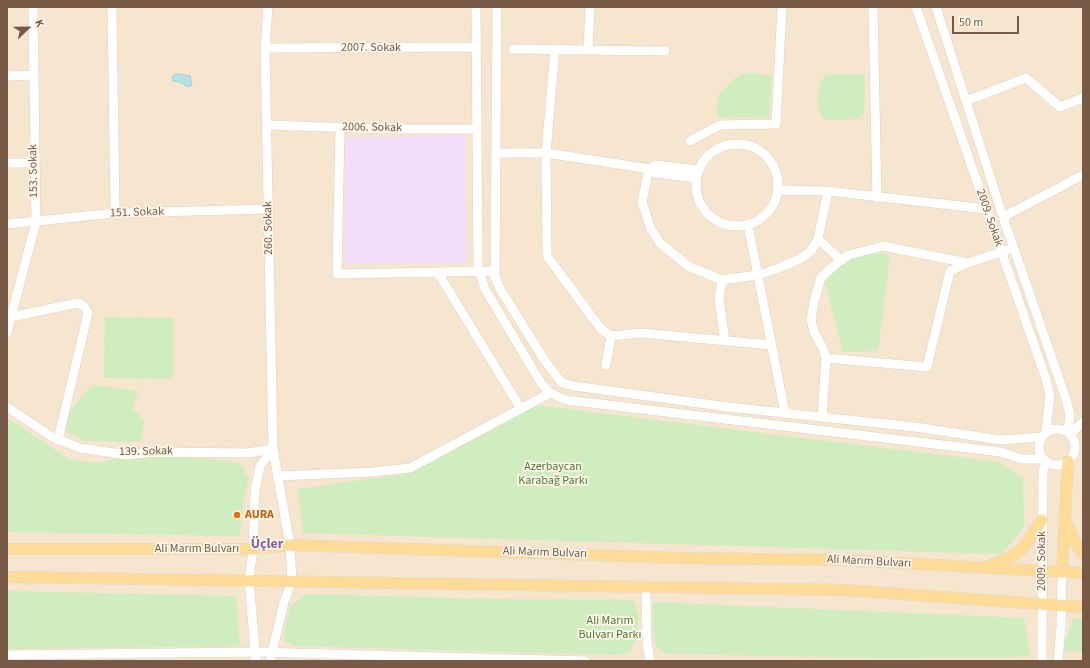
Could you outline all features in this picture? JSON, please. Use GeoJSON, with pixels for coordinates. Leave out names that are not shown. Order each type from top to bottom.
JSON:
{"type":"FeatureCollection","features":[{"type":"Feature","properties":{"kind":"main road"},"geometry":{"type":"LineString","coordinates":[[1062,571],[1064,517],[1075,454]]}},
{"type":"Feature","properties":{"kind":"main road"},"geometry":{"type":"LineString","coordinates":[[1064,517],[1073,539],[1083,554]]}},
{"type":"Feature","properties":{"kind":"main road"},"geometry":{"type":"LineString","coordinates":[[985,568],[1019,551],[1028,542],[1042,520]]}},
{"type":"Feature","properties":{"kind":"main road","name":"Ali Marım Bulvarı"},"geometry":{"type":"LineString","coordinates":[[7,549],[253,549],[290,546],[680,558],[842,560],[1083,573]]}},
{"type":"Feature","properties":{"kind":"main road"},"geometry":{"type":"LineString","coordinates":[[7,578],[249,580],[845,590],[1083,607]]}},
{"type":"Feature","properties":{"kind":"street","name":"153. Sokak"},"geometry":{"type":"LineString","coordinates":[[7,332],[36,222],[33,7]]}},
{"type":"Feature","properties":{"kind":"street"},"geometry":{"type":"LineString","coordinates":[[112,7],[115,213]]}},
{"type":"Feature","properties":{"kind":"street","name":"260. Sokak"},"geometry":{"type":"LineString","coordinates":[[268,7],[265,48],[272,449],[290,546],[292,581],[271,657]]}},
{"type":"Feature","properties":{"kind":"street"},"geometry":{"type":"LineString","coordinates":[[476,7],[479,272],[485,289],[541,383],[550,393],[566,400],[1001,452],[1021,459],[1045,460],[1057,465],[1075,454],[1074,442],[1069,433],[1056,428],[1044,434],[1001,440],[915,427],[785,413],[574,386],[562,382],[545,361],[504,294],[497,282],[495,271],[497,7]]}},
{"type":"Feature","properties":{"kind":"street"},"geometry":{"type":"LineString","coordinates":[[588,50],[590,7]]}},
{"type":"Feature","properties":{"kind":"street"},"geometry":{"type":"LineString","coordinates":[[690,141],[720,126],[776,124],[782,7]]}},
{"type":"Feature","properties":{"kind":"street"},"geometry":{"type":"LineString","coordinates":[[872,7],[876,198]]}},
{"type":"Feature","properties":{"kind":"street","name":"2009. Sokak"},"geometry":{"type":"LineString","coordinates":[[916,7],[1015,289],[1050,395],[1044,434]]}},
{"type":"Feature","properties":{"kind":"street","name":"2009. Sokak"},"geometry":{"type":"LineString","coordinates":[[936,7],[1003,217],[1066,399],[1070,415],[1069,433]]}},
{"type":"Feature","properties":{"kind":"street","name":"2007. Sokak"},"geometry":{"type":"LineString","coordinates":[[265,48],[476,47]]}},
{"type":"Feature","properties":{"kind":"street"},"geometry":{"type":"LineString","coordinates":[[513,49],[665,51]]}},
{"type":"Feature","properties":{"kind":"street"},"geometry":{"type":"LineString","coordinates":[[555,50],[546,153],[545,240],[547,256],[601,329],[610,336],[642,333],[771,345]]}},
{"type":"Feature","properties":{"kind":"street"},"geometry":{"type":"LineString","coordinates":[[7,76],[33,75]]}},
{"type":"Feature","properties":{"kind":"street"},"geometry":{"type":"LineString","coordinates":[[966,101],[1026,78],[1060,106],[1083,98]]}},
{"type":"Feature","properties":{"kind":"street","name":"2006. Sokak"},"geometry":{"type":"LineString","coordinates":[[267,125],[340,128],[477,129]]}},
{"type":"Feature","properties":{"kind":"street"},"geometry":{"type":"LineString","coordinates":[[340,128],[337,274],[495,271]]}},
{"type":"Feature","properties":{"kind":"street"},"geometry":{"type":"LineString","coordinates":[[736,143],[748,145],[758,149],[771,162],[778,178],[776,199],[768,212],[757,221],[748,225],[724,225],[714,220],[705,212],[699,202],[696,191],[697,174],[705,158],[714,150],[724,145],[736,143]]}},
{"type":"Feature","properties":{"kind":"street"},"geometry":{"type":"LineString","coordinates":[[495,153],[546,153],[650,169],[655,173],[697,174]]}},
{"type":"Feature","properties":{"kind":"street"},"geometry":{"type":"LineString","coordinates":[[7,164],[34,163]]}},
{"type":"Feature","properties":{"kind":"street"},"geometry":{"type":"LineString","coordinates":[[650,169],[642,202],[650,226],[660,243],[688,266],[722,280],[757,275],[800,259],[811,251],[818,239],[828,191]]}},
{"type":"Feature","properties":{"kind":"street"},"geometry":{"type":"LineString","coordinates":[[1003,217],[1083,175]]}},
{"type":"Feature","properties":{"kind":"street"},"geometry":{"type":"LineString","coordinates":[[778,190],[828,191],[876,198],[986,209]]}},
{"type":"Feature","properties":{"kind":"street","name":"151. Sokak"},"geometry":{"type":"LineString","coordinates":[[7,224],[115,213],[268,209]]}},
{"type":"Feature","properties":{"kind":"street"},"geometry":{"type":"LineString","coordinates":[[748,225],[785,413]]}},
{"type":"Feature","properties":{"kind":"street"},"geometry":{"type":"LineString","coordinates":[[818,239],[841,260]]}},
{"type":"Feature","properties":{"kind":"street"},"geometry":{"type":"LineString","coordinates":[[822,417],[826,358],[823,348],[814,332],[811,320],[814,302],[821,278],[848,255],[883,246],[968,263]]}},
{"type":"Feature","properties":{"kind":"street"},"geometry":{"type":"LineString","coordinates":[[826,358],[927,367],[950,271],[1013,247]]}},
{"type":"Feature","properties":{"kind":"street"},"geometry":{"type":"LineString","coordinates":[[438,273],[521,409]]}},
{"type":"Feature","properties":{"kind":"street"},"geometry":{"type":"LineString","coordinates":[[722,280],[719,300],[725,341]]}},
{"type":"Feature","properties":{"kind":"street"},"geometry":{"type":"LineString","coordinates":[[1015,289],[1027,284]]}},
{"type":"Feature","properties":{"kind":"street"},"geometry":{"type":"LineString","coordinates":[[11,317],[78,303],[84,306],[88,312],[58,440]]}},
{"type":"Feature","properties":{"kind":"street"},"geometry":{"type":"LineString","coordinates":[[606,365],[610,336]]}},
{"type":"Feature","properties":{"kind":"street"},"geometry":{"type":"LineString","coordinates":[[277,476],[372,472],[410,468],[550,393]]}},
{"type":"Feature","properties":{"kind":"street","name":"139. Sokak"},"geometry":{"type":"LineString","coordinates":[[7,407],[52,437],[80,448],[127,455],[154,452],[248,453],[272,449]]}},
{"type":"Feature","properties":{"kind":"street"},"geometry":{"type":"LineString","coordinates":[[1069,433],[1083,422]]}},
{"type":"Feature","properties":{"kind":"street"},"geometry":{"type":"LineString","coordinates":[[1044,434],[1039,448],[1045,460]]}},
{"type":"Feature","properties":{"kind":"street"},"geometry":{"type":"LineString","coordinates":[[256,657],[249,580],[260,466],[272,449]]}},
{"type":"Feature","properties":{"kind":"street","name":"2009. Sokak"},"geometry":{"type":"LineString","coordinates":[[1042,661],[1042,520],[1043,470],[1045,460]]}},
{"type":"Feature","properties":{"kind":"street","name":"2009. Sokak"},"geometry":{"type":"LineString","coordinates":[[1058,661],[1062,571]]}},
{"type":"Feature","properties":{"kind":"street"},"geometry":{"type":"LineString","coordinates":[[646,587],[647,642],[650,661]]}},
{"type":"Feature","properties":{"kind":"street"},"geometry":{"type":"LineString","coordinates":[[7,654],[586,661]]}},
{"type":"Feature","properties":{"kind":"shaded area"},"geometry":{"type":"Polygon","coordinates":[[[7,7],[1083,7],[1083,661],[7,661],[7,7]]]}},
{"type":"Feature","properties":{"kind":"shaded area"},"geometry":{"type":"Polygon","coordinates":[[[465,135],[467,263],[345,264],[346,138],[465,135]]]}},
{"type":"Feature","properties":{"kind":"green space"},"geometry":{"type":"Polygon","coordinates":[[[751,73],[772,76],[769,118],[717,117],[718,96],[736,77],[751,73]]]}},
{"type":"Feature","properties":{"kind":"green space"},"geometry":{"type":"Polygon","coordinates":[[[863,74],[865,79],[864,113],[858,119],[823,119],[817,102],[820,83],[826,75],[863,74]]]}},
{"type":"Feature","properties":{"kind":"green space"},"geometry":{"type":"Polygon","coordinates":[[[882,253],[890,256],[878,351],[843,352],[825,282],[841,266],[860,255],[882,253]]]}},
{"type":"Feature","properties":{"kind":"green space"},"geometry":{"type":"Polygon","coordinates":[[[105,317],[173,318],[173,379],[104,378],[105,317]]]}},
{"type":"Feature","properties":{"kind":"green space"},"geometry":{"type":"Polygon","coordinates":[[[92,385],[138,391],[133,409],[144,421],[141,442],[86,441],[63,430],[68,413],[92,385]]]}},
{"type":"Feature","properties":{"kind":"green space","name":"Azerbaycan Karabağ Parkı"},"geometry":{"type":"Polygon","coordinates":[[[535,405],[998,462],[1023,477],[1024,526],[1002,554],[303,533],[298,489],[405,474],[535,405]]]}},
{"type":"Feature","properties":{"kind":"green space"},"geometry":{"type":"Polygon","coordinates":[[[7,418],[70,460],[99,463],[127,455],[212,459],[239,463],[249,478],[244,499],[240,536],[7,532],[7,418]]]}},
{"type":"Feature","properties":{"kind":"green space"},"geometry":{"type":"Polygon","coordinates":[[[7,591],[236,596],[240,646],[7,649],[7,591]]]}},
{"type":"Feature","properties":{"kind":"green space","name":"Ali Marım Bulvarı Parkı"},"geometry":{"type":"Polygon","coordinates":[[[307,594],[493,599],[633,600],[639,615],[638,636],[629,652],[616,655],[295,646],[284,641],[285,627],[291,605],[307,594]]]}},
{"type":"Feature","properties":{"kind":"green space","name":"Ali Marım Bulvarı Parkı"},"geometry":{"type":"Polygon","coordinates":[[[653,602],[1024,618],[1030,654],[1020,657],[882,658],[668,654],[658,649],[653,636],[653,602]]]}},
{"type":"Feature","properties":{"kind":"green space"},"geometry":{"type":"Polygon","coordinates":[[[1073,618],[1083,619],[1083,652],[1062,651],[1073,618]]]}},
{"type":"Feature","properties":{"kind":"water"},"geometry":{"type":"Polygon","coordinates":[[[176,74],[190,76],[192,85],[188,87],[180,82],[173,81],[172,77],[176,74]]]}},
{"type":"Feature","properties":{"kind":"place","name":"AURA"},"geometry":{"type":"Point","coordinates":[237,515]}},
{"type":"Feature","properties":{"kind":"district","name":"Üçler"},"geometry":{"type":"Point","coordinates":[267,545]}}]}
